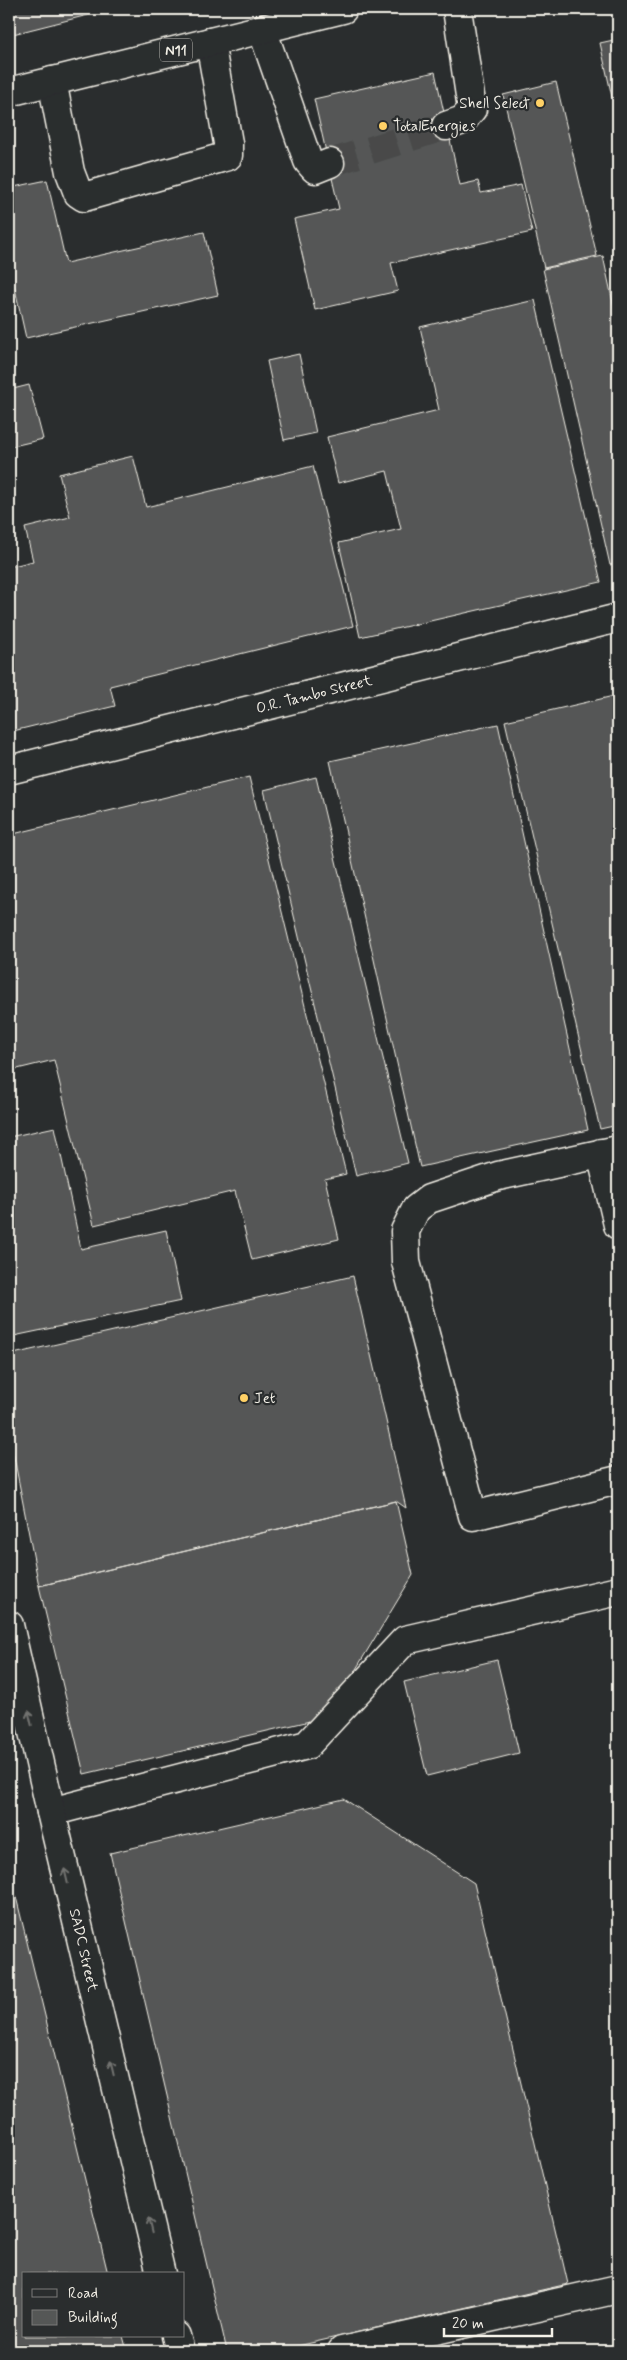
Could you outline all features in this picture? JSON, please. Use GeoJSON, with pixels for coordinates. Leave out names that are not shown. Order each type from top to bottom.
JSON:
{"type":"FeatureCollection","features":[{"type":"Feature","properties":{"kind":"main road","name":"N11"},"geometry":{"type":"LineString","coordinates":[[9,92],[344,9]]}},
{"type":"Feature","properties":{"kind":"main road"},"geometry":{"type":"LineString","coordinates":[[446,126],[463,120],[472,109],[457,9]]}},
{"type":"Feature","properties":{"kind":"main road"},"geometry":{"type":"LineString","coordinates":[[262,29],[308,161],[315,169],[330,164]]}},
{"type":"Feature","properties":{"kind":"main road"},"geometry":{"type":"LineString","coordinates":[[52,81],[70,172],[78,193],[84,197],[228,156],[228,143],[210,42]]}},
{"type":"Feature","properties":{"kind":"main road","name":"O.R. Tambo Street"},"geometry":{"type":"LineString","coordinates":[[9,770],[618,618]]}},
{"type":"Feature","properties":{"kind":"main road"},"geometry":{"type":"LineString","coordinates":[[618,1225],[610,1152],[498,1176],[429,1199],[416,1209],[405,1230],[406,1262],[473,1516],[618,1480]]}},
{"type":"Feature","properties":{"kind":"main road"},"geometry":{"type":"LineString","coordinates":[[51,1812],[307,1745],[405,1640],[618,1591]]}},
{"type":"Feature","properties":{"kind":"main road","name":"SADC Street"},"geometry":{"type":"LineString","coordinates":[[9,1625],[51,1812],[162,2272]]}},
{"type":"Feature","properties":{"kind":"main road"},"geometry":{"type":"LineString","coordinates":[[342,2351],[618,2289]]}},
{"type":"Feature","properties":{"kind":"main road"},"geometry":{"type":"LineString","coordinates":[[177,2338],[180,2351]]}},
{"type":"Feature","properties":{"kind":"building"},"geometry":{"type":"Polygon","coordinates":[[[9,9],[86,9],[88,15],[9,35],[9,9]]]}},
{"type":"Feature","properties":{"kind":"building"},"geometry":{"type":"Polygon","coordinates":[[[618,39],[618,124],[600,43],[618,39]]]}},
{"type":"Feature","properties":{"kind":"building"},"geometry":{"type":"Polygon","coordinates":[[[435,72],[460,185],[478,181],[481,193],[521,185],[532,232],[391,263],[398,291],[315,310],[294,219],[339,209],[314,99],[435,72]]]}},
{"type":"Feature","properties":{"kind":"building"},"geometry":{"type":"Polygon","coordinates":[[[556,82],[597,256],[544,268],[503,95],[556,82]]]}},
{"type":"Feature","properties":{"kind":"building"},"geometry":{"type":"Polygon","coordinates":[[[47,180],[66,263],[204,232],[218,295],[26,338],[9,262],[9,188],[47,180]]]}},
{"type":"Feature","properties":{"kind":"building"},"geometry":{"type":"Polygon","coordinates":[[[603,256],[618,326],[618,563],[610,565],[543,269],[603,256]]]}},
{"type":"Feature","properties":{"kind":"building"},"geometry":{"type":"Polygon","coordinates":[[[535,300],[601,582],[360,637],[339,543],[401,529],[387,471],[338,483],[327,437],[439,410],[420,327],[535,300]]]}},
{"type":"Feature","properties":{"kind":"building"},"geometry":{"type":"Polygon","coordinates":[[[299,354],[316,433],[284,440],[267,361],[299,354]]]}},
{"type":"Feature","properties":{"kind":"building"},"geometry":{"type":"Polygon","coordinates":[[[29,385],[43,439],[9,447],[9,390],[29,385]]]}},
{"type":"Feature","properties":{"kind":"building"},"geometry":{"type":"Polygon","coordinates":[[[133,456],[146,507],[313,466],[353,626],[110,686],[115,706],[9,732],[9,567],[33,561],[25,528],[70,517],[59,474],[133,456]]]}},
{"type":"Feature","properties":{"kind":"building"},"geometry":{"type":"Polygon","coordinates":[[[618,695],[618,1125],[600,1129],[505,721],[618,695]]]}},
{"type":"Feature","properties":{"kind":"building"},"geometry":{"type":"Polygon","coordinates":[[[498,724],[588,1130],[420,1167],[330,761],[498,724]]]}},
{"type":"Feature","properties":{"kind":"building"},"geometry":{"type":"Polygon","coordinates":[[[249,777],[346,1174],[325,1179],[339,1239],[252,1260],[235,1191],[94,1225],[54,1060],[9,1071],[9,835],[249,777]]]}},
{"type":"Feature","properties":{"kind":"building"},"geometry":{"type":"Polygon","coordinates":[[[316,777],[408,1163],[356,1176],[264,790],[316,777]]]}},
{"type":"Feature","properties":{"kind":"building"},"geometry":{"type":"Polygon","coordinates":[[[55,1127],[81,1249],[166,1230],[181,1301],[9,1337],[9,1137],[55,1127]]]}},
{"type":"Feature","properties":{"kind":"building"},"geometry":{"type":"Polygon","coordinates":[[[353,1276],[406,1508],[396,1501],[39,1586],[9,1431],[9,1355],[353,1276]]]}},
{"type":"Feature","properties":{"kind":"building"},"geometry":{"type":"Polygon","coordinates":[[[396,1501],[413,1575],[327,1717],[84,1774],[39,1586],[396,1501]]]}},
{"type":"Feature","properties":{"kind":"building"},"geometry":{"type":"Polygon","coordinates":[[[497,1660],[519,1753],[427,1776],[404,1682],[497,1660]]]}},
{"type":"Feature","properties":{"kind":"building"},"geometry":{"type":"Polygon","coordinates":[[[344,1799],[474,1883],[568,2284],[276,2351],[227,2351],[110,1853],[344,1799]]]}},
{"type":"Feature","properties":{"kind":"building"},"geometry":{"type":"Polygon","coordinates":[[[9,1868],[108,2272],[22,2272],[22,2338],[124,2338],[127,2351],[9,2351],[9,1868]]]}},
{"type":"Feature","properties":{"kind":"tunnel"},"geometry":{"type":"LineString","coordinates":[[330,163],[446,126]]}},
{"type":"Feature","properties":{"kind":"place","name":"Shell Select"},"geometry":{"type":"Point","coordinates":[540,103]}},
{"type":"Feature","properties":{"kind":"place","name":"TotalEnergies"},"geometry":{"type":"Point","coordinates":[383,126]}},
{"type":"Feature","properties":{"kind":"place","name":"Jet"},"geometry":{"type":"Point","coordinates":[244,1398]}}]}
